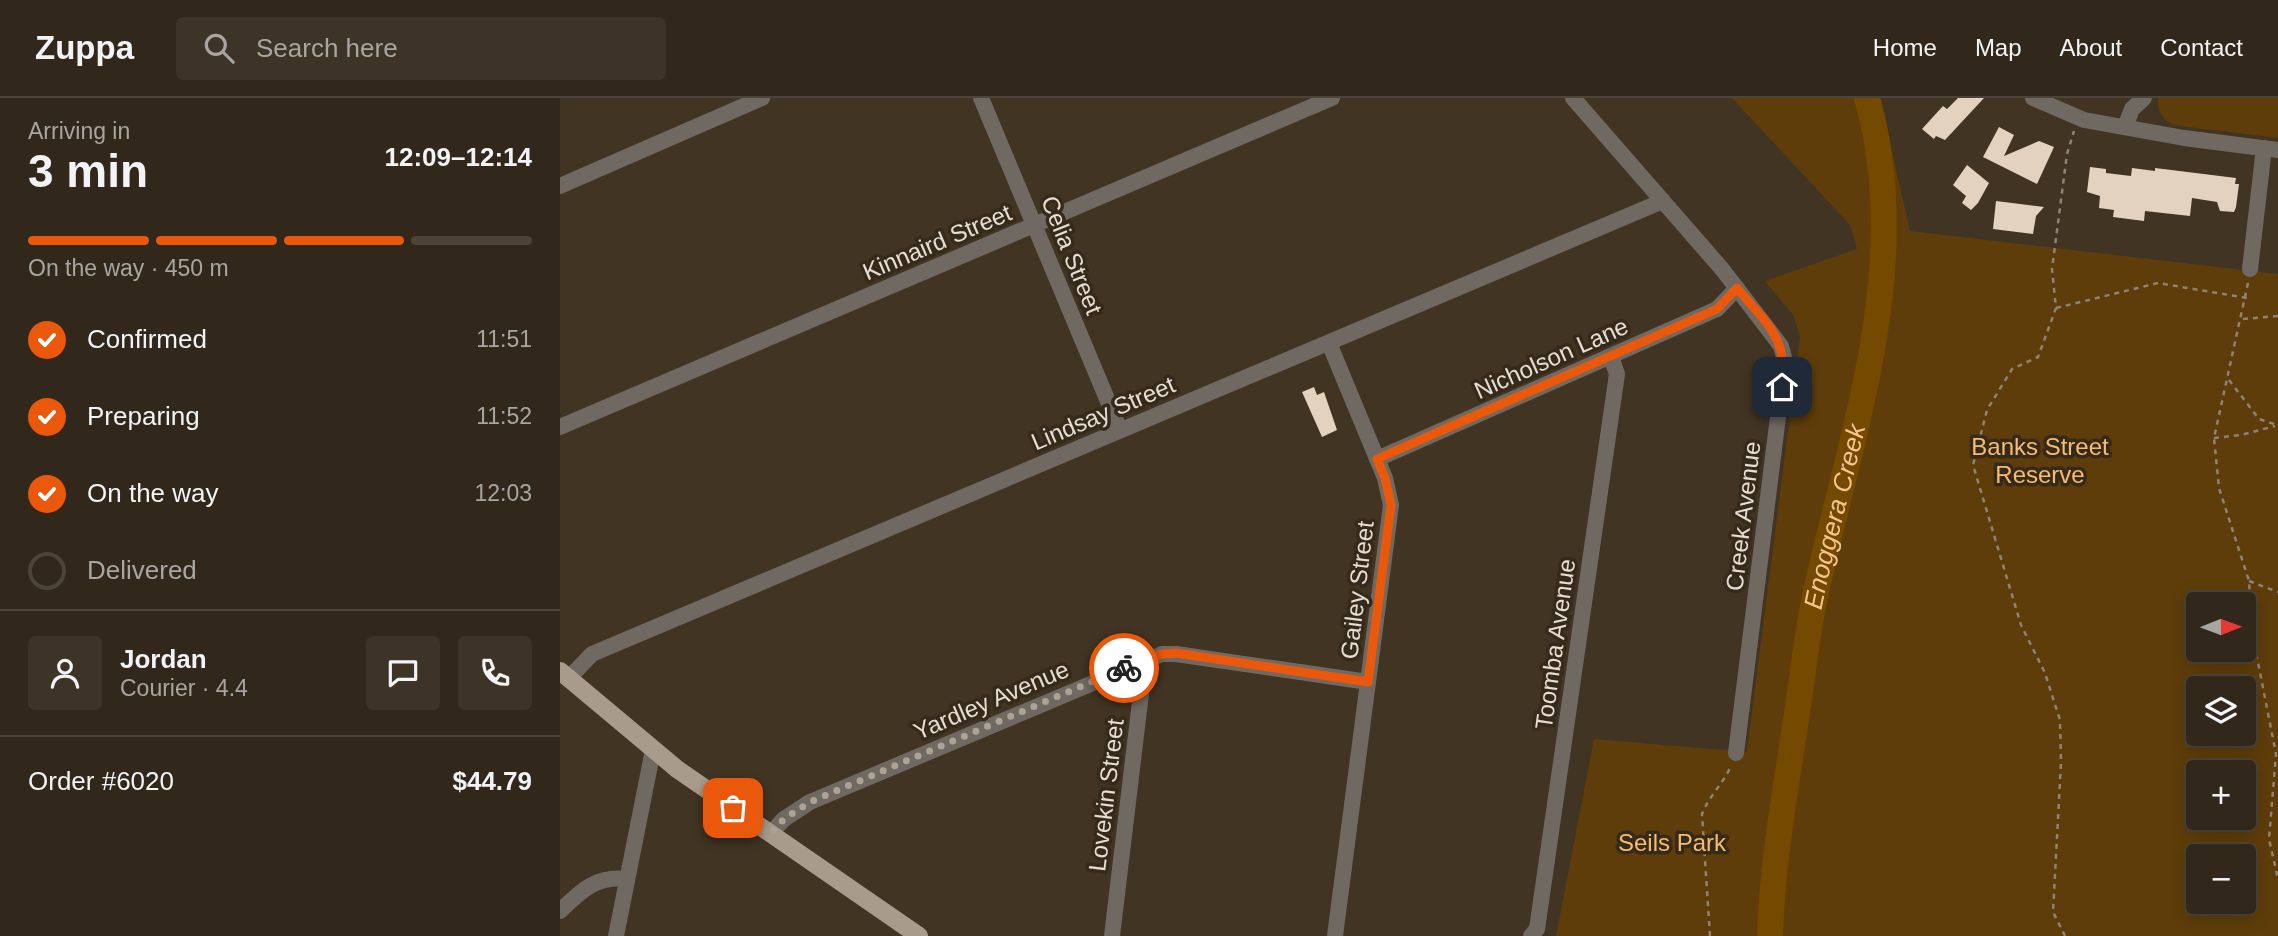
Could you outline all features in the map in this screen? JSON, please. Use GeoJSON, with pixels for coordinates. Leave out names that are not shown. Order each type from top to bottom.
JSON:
{"type":"FeatureCollection","features":[{"type":"Feature","properties":{"kind":"main road"},"geometry":{"type":"LineString","coordinates":[[564,675],[653,750],[919,936]]}},
{"type":"Feature","properties":{"kind":"street"},"geometry":{"type":"LineString","coordinates":[[560,186],[741,102],[762,98]]}},
{"type":"Feature","properties":{"kind":"street","name":"Celia Street"},"geometry":{"type":"LineString","coordinates":[[981,98],[1120,430]]}},
{"type":"Feature","properties":{"kind":"street","name":"Kinnaird Street"},"geometry":{"type":"LineString","coordinates":[[560,427],[1332,98]]}},
{"type":"Feature","properties":{"kind":"street","name":"Creek Avenue"},"geometry":{"type":"LineString","coordinates":[[1573,98],[1774,333],[1785,361],[1736,753]]}},
{"type":"Feature","properties":{"kind":"street"},"geometry":{"type":"LineString","coordinates":[[2033,98],[2082,119],[2184,138],[2271,149],[2250,269]]}},
{"type":"Feature","properties":{"kind":"street"},"geometry":{"type":"LineString","coordinates":[[2124,127],[2132,109],[2144,98]]}},
{"type":"Feature","properties":{"kind":"street","name":"Lindsay Street"},"geometry":{"type":"LineString","coordinates":[[564,675],[593,654],[1662,201]]}},
{"type":"Feature","properties":{"kind":"street","name":"Nicholson Lane"},"geometry":{"type":"LineString","coordinates":[[1377,459],[1717,309],[1737,288]]}},
{"type":"Feature","properties":{"kind":"street","name":"Gailey Street"},"geometry":{"type":"LineString","coordinates":[[1329,344],[1388,485],[1391,505],[1335,936]]}},
{"type":"Feature","properties":{"kind":"street","name":"Toomba Avenue"},"geometry":{"type":"LineString","coordinates":[[1531,936],[1537,929],[1617,374],[1611,357]]}},
{"type":"Feature","properties":{"kind":"street","name":"Yardley Avenue"},"geometry":{"type":"LineString","coordinates":[[770,834],[784,819],[810,802],[1145,660],[1176,653],[1368,682]]}},
{"type":"Feature","properties":{"kind":"street","name":"Lovekin Street"},"geometry":{"type":"LineString","coordinates":[[1112,936],[1145,660]]}},
{"type":"Feature","properties":{"kind":"street"},"geometry":{"type":"LineString","coordinates":[[616,936],[653,750]]}},
{"type":"Feature","properties":{"kind":"street"},"geometry":{"type":"LineString","coordinates":[[560,911],[582,890],[599,880],[606,877],[627,879]]}},
{"type":"Feature","properties":{"kind":"path"},"geometry":{"type":"LineString","coordinates":[[2065,936],[2053,912],[2061,762],[2060,720],[2045,673],[2021,625],[1973,465],[1987,410],[2012,369],[2039,357],[2056,308],[2052,269],[2067,154],[2082,119]]}},
{"type":"Feature","properties":{"kind":"path"},"geometry":{"type":"LineString","coordinates":[[2250,269],[2247,298],[2214,438],[2219,488],[2249,581],[2253,637],[2276,754],[2269,839],[2278,879]]}},
{"type":"Feature","properties":{"kind":"path"},"geometry":{"type":"LineString","coordinates":[[2056,308],[2158,283],[2247,298]]}},
{"type":"Feature","properties":{"kind":"path"},"geometry":{"type":"LineString","coordinates":[[2241,319],[2278,316]]}},
{"type":"Feature","properties":{"kind":"path"},"geometry":{"type":"LineString","coordinates":[[2229,380],[2259,419],[2278,425]]}},
{"type":"Feature","properties":{"kind":"path"},"geometry":{"type":"LineString","coordinates":[[2214,438],[2241,435],[2278,425]]}},
{"type":"Feature","properties":{"kind":"path"},"geometry":{"type":"LineString","coordinates":[[2249,581],[2278,592]]}},
{"type":"Feature","properties":{"kind":"path"},"geometry":{"type":"LineString","coordinates":[[1710,936],[1702,814],[1708,799],[1725,780],[1736,753]]}},
{"type":"Feature","properties":{"kind":"green space","name":"Banks Street Reserve"},"geometry":{"type":"Polygon","coordinates":[[[1732,98],[1880,98],[1910,231],[2278,274],[2278,936],[1556,936],[1594,739],[1747,752],[1800,337],[1794,316],[1765,281],[1857,249],[1850,225],[1732,98]]]}},
{"type":"Feature","properties":{"kind":"green space"},"geometry":{"type":"Polygon","coordinates":[[[2158,98],[2278,98],[2278,138],[2172,125],[2161,114],[2158,98]]]}},
{"type":"Feature","properties":{"kind":"building"},"geometry":{"type":"Polygon","coordinates":[[[1958,98],[1984,98],[1945,140],[1936,136],[1934,139],[1922,129],[1943,106],[1947,109],[1958,98]]]}},
{"type":"Feature","properties":{"kind":"building"},"geometry":{"type":"Polygon","coordinates":[[[1999,127],[2014,135],[2004,156],[2039,141],[2054,147],[2037,184],[1983,157],[1999,127]]]}},
{"type":"Feature","properties":{"kind":"building"},"geometry":{"type":"Polygon","coordinates":[[[1967,165],[1989,183],[1971,210],[1962,203],[1966,196],[1953,185],[1967,165]]]}},
{"type":"Feature","properties":{"kind":"building"},"geometry":{"type":"Polygon","coordinates":[[[2090,167],[2106,169],[2106,173],[2131,176],[2132,168],[2155,171],[2155,168],[2236,178],[2235,184],[2239,184],[2236,207],[2234,212],[2220,211],[2217,202],[2192,198],[2190,216],[2145,211],[2144,221],[2113,217],[2114,210],[2099,208],[2100,196],[2087,192],[2090,167]]]}},
{"type":"Feature","properties":{"kind":"building"},"geometry":{"type":"Polygon","coordinates":[[[1996,201],[2044,207],[2036,216],[2033,234],[1993,229],[1996,201]]]}},
{"type":"Feature","properties":{"kind":"building"},"geometry":{"type":"Polygon","coordinates":[[[1314,387],[1317,395],[1324,392],[1337,430],[1322,437],[1302,392],[1314,387]]]}},
{"type":"Feature","properties":{"kind":"waterway","name":"Enoggera Creek"},"geometry":{"type":"LineString","coordinates":[[1770,936],[1779,834],[1809,626],[1860,408],[1873,346],[1881,284],[1884,222],[1880,160],[1867,98]]}},
{"type":"Feature","properties":{"kind":"way so far"},"geometry":{"type":"LineString","coordinates":[[733,808],[770,834],[795,810],[810,802],[1124,668]]}},
{"type":"Feature","properties":{"kind":"route"},"geometry":{"type":"LineString","coordinates":[[1124,668],[1162,654],[1176,653],[1368,682],[1391,505],[1390,493],[1377,459],[1717,309],[1737,288],[1774,333],[1781,346],[1785,361],[1782,387]]}},
{"type":"Feature","properties":{"kind":"park label","name":"Seils Park"},"geometry":{"type":"Point","coordinates":[1672,842]}}]}
